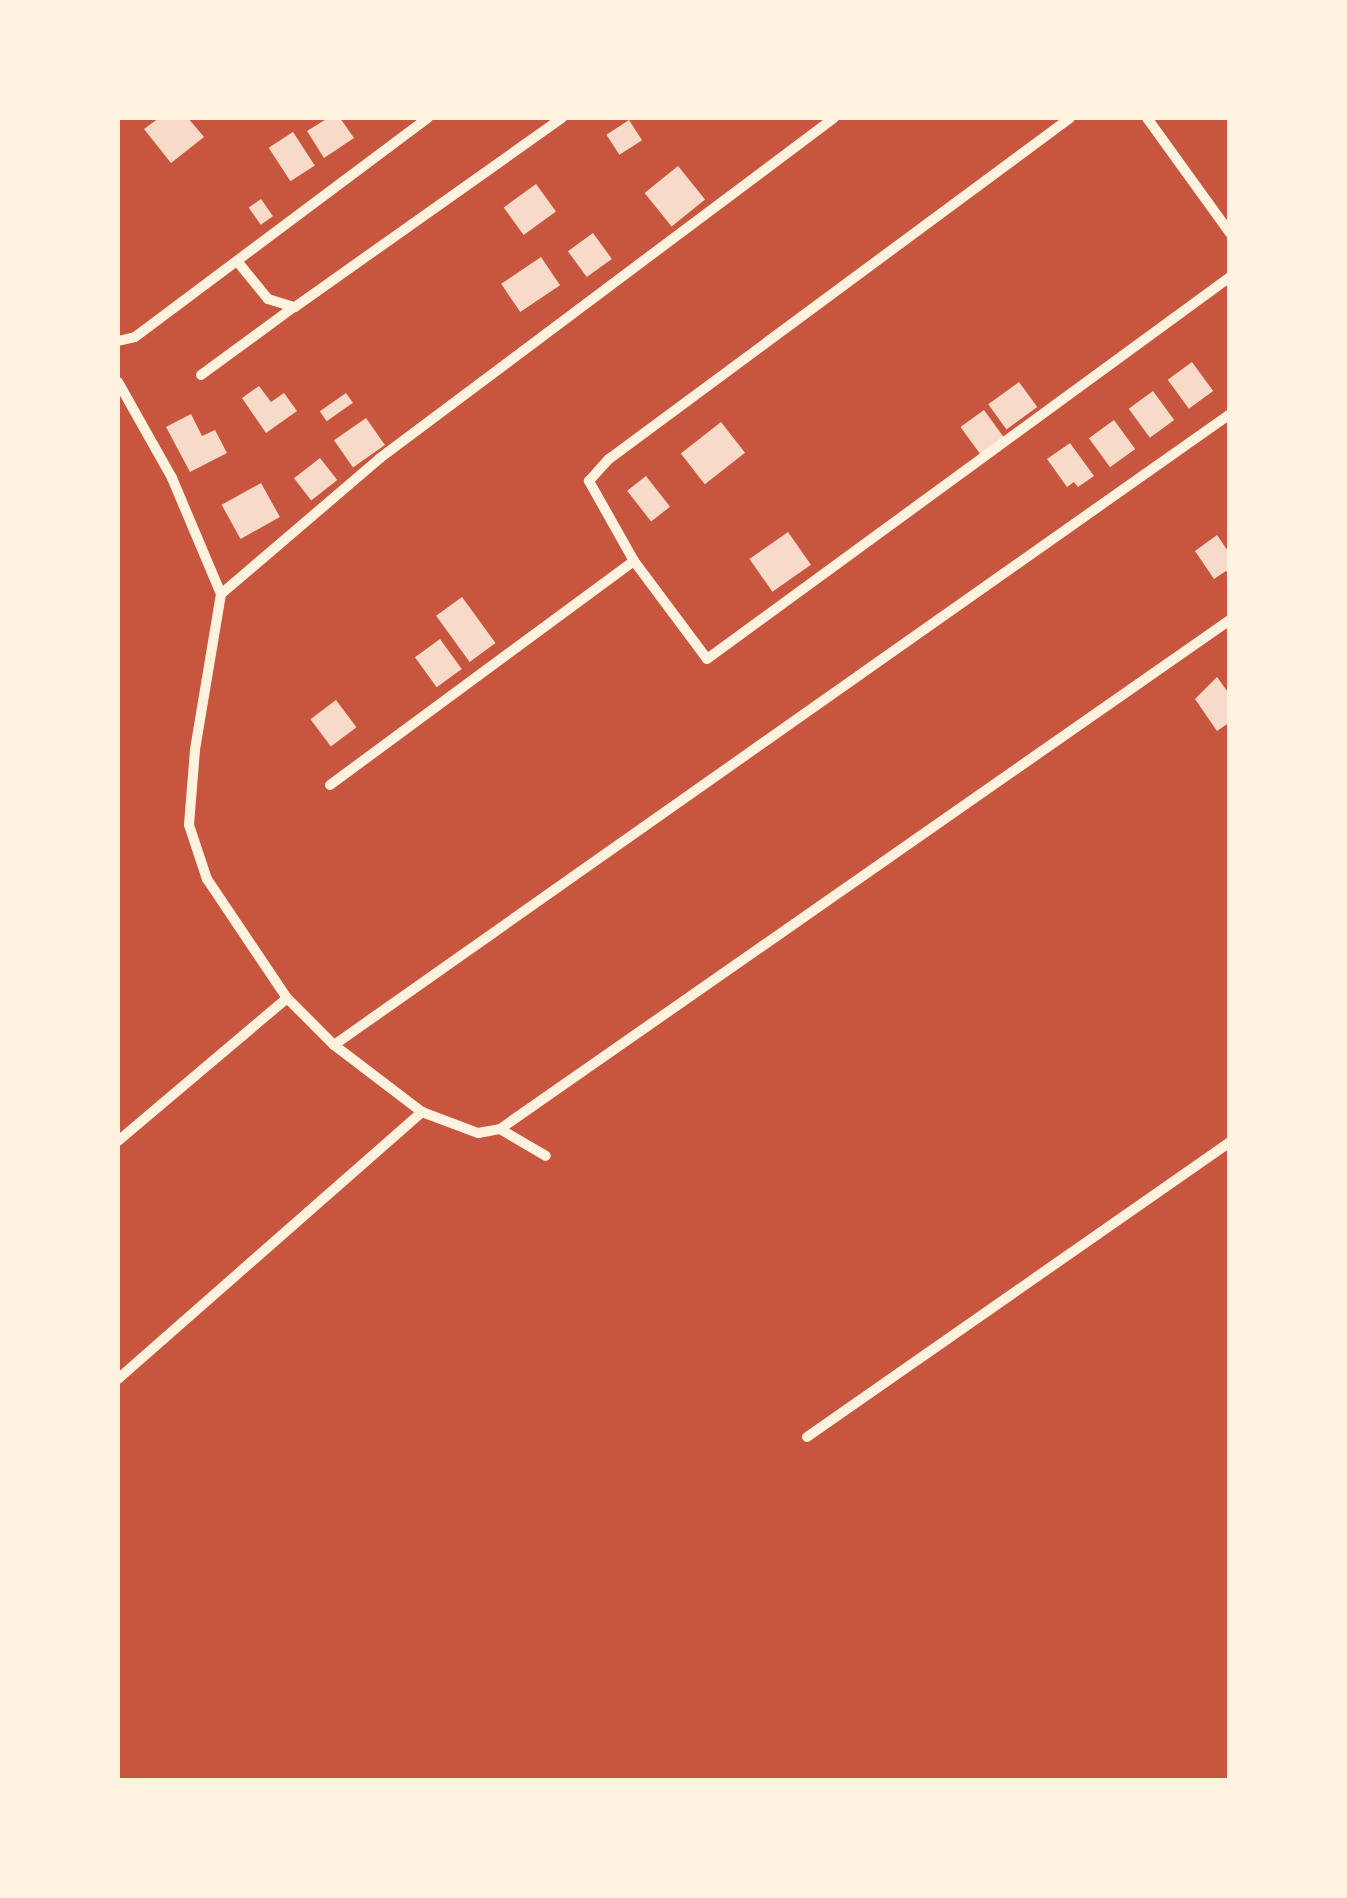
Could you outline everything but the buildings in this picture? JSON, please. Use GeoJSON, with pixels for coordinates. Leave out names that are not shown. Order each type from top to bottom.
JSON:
{"type":"FeatureCollection","features":[{"type":"Feature","properties":{"kind":"street"},"geometry":{"type":"LineString","coordinates":[[118,341],[135,338],[428,118]]}},
{"type":"Feature","properties":{"kind":"street"},"geometry":{"type":"LineString","coordinates":[[201,375],[562,118]]}},
{"type":"Feature","properties":{"kind":"street"},"geometry":{"type":"LineString","coordinates":[[222,594],[380,458],[834,118]]}},
{"type":"Feature","properties":{"kind":"street"},"geometry":{"type":"LineString","coordinates":[[1070,118],[609,459],[590,481],[634,561],[707,660],[1230,277]]}},
{"type":"Feature","properties":{"kind":"street"},"geometry":{"type":"LineString","coordinates":[[1147,118],[1230,233]]}},
{"type":"Feature","properties":{"kind":"street"},"geometry":{"type":"LineString","coordinates":[[237,261],[268,299],[295,307]]}},
{"type":"Feature","properties":{"kind":"street"},"geometry":{"type":"LineString","coordinates":[[118,382],[172,478],[222,594],[194,750],[190,825],[207,879],[286,998],[334,1045],[422,1112],[478,1133],[500,1128],[1230,620]]}},
{"type":"Feature","properties":{"kind":"street"},"geometry":{"type":"LineString","coordinates":[[334,1045],[1230,414]]}},
{"type":"Feature","properties":{"kind":"street"},"geometry":{"type":"LineString","coordinates":[[330,785],[634,561]]}},
{"type":"Feature","properties":{"kind":"street"},"geometry":{"type":"LineString","coordinates":[[118,1142],[286,998]]}},
{"type":"Feature","properties":{"kind":"street"},"geometry":{"type":"LineString","coordinates":[[118,1378],[422,1112]]}},
{"type":"Feature","properties":{"kind":"street"},"geometry":{"type":"LineString","coordinates":[[500,1128],[546,1156]]}},
{"type":"Feature","properties":{"kind":"street"},"geometry":{"type":"LineString","coordinates":[[807,1438],[1230,1142]]}}]}
